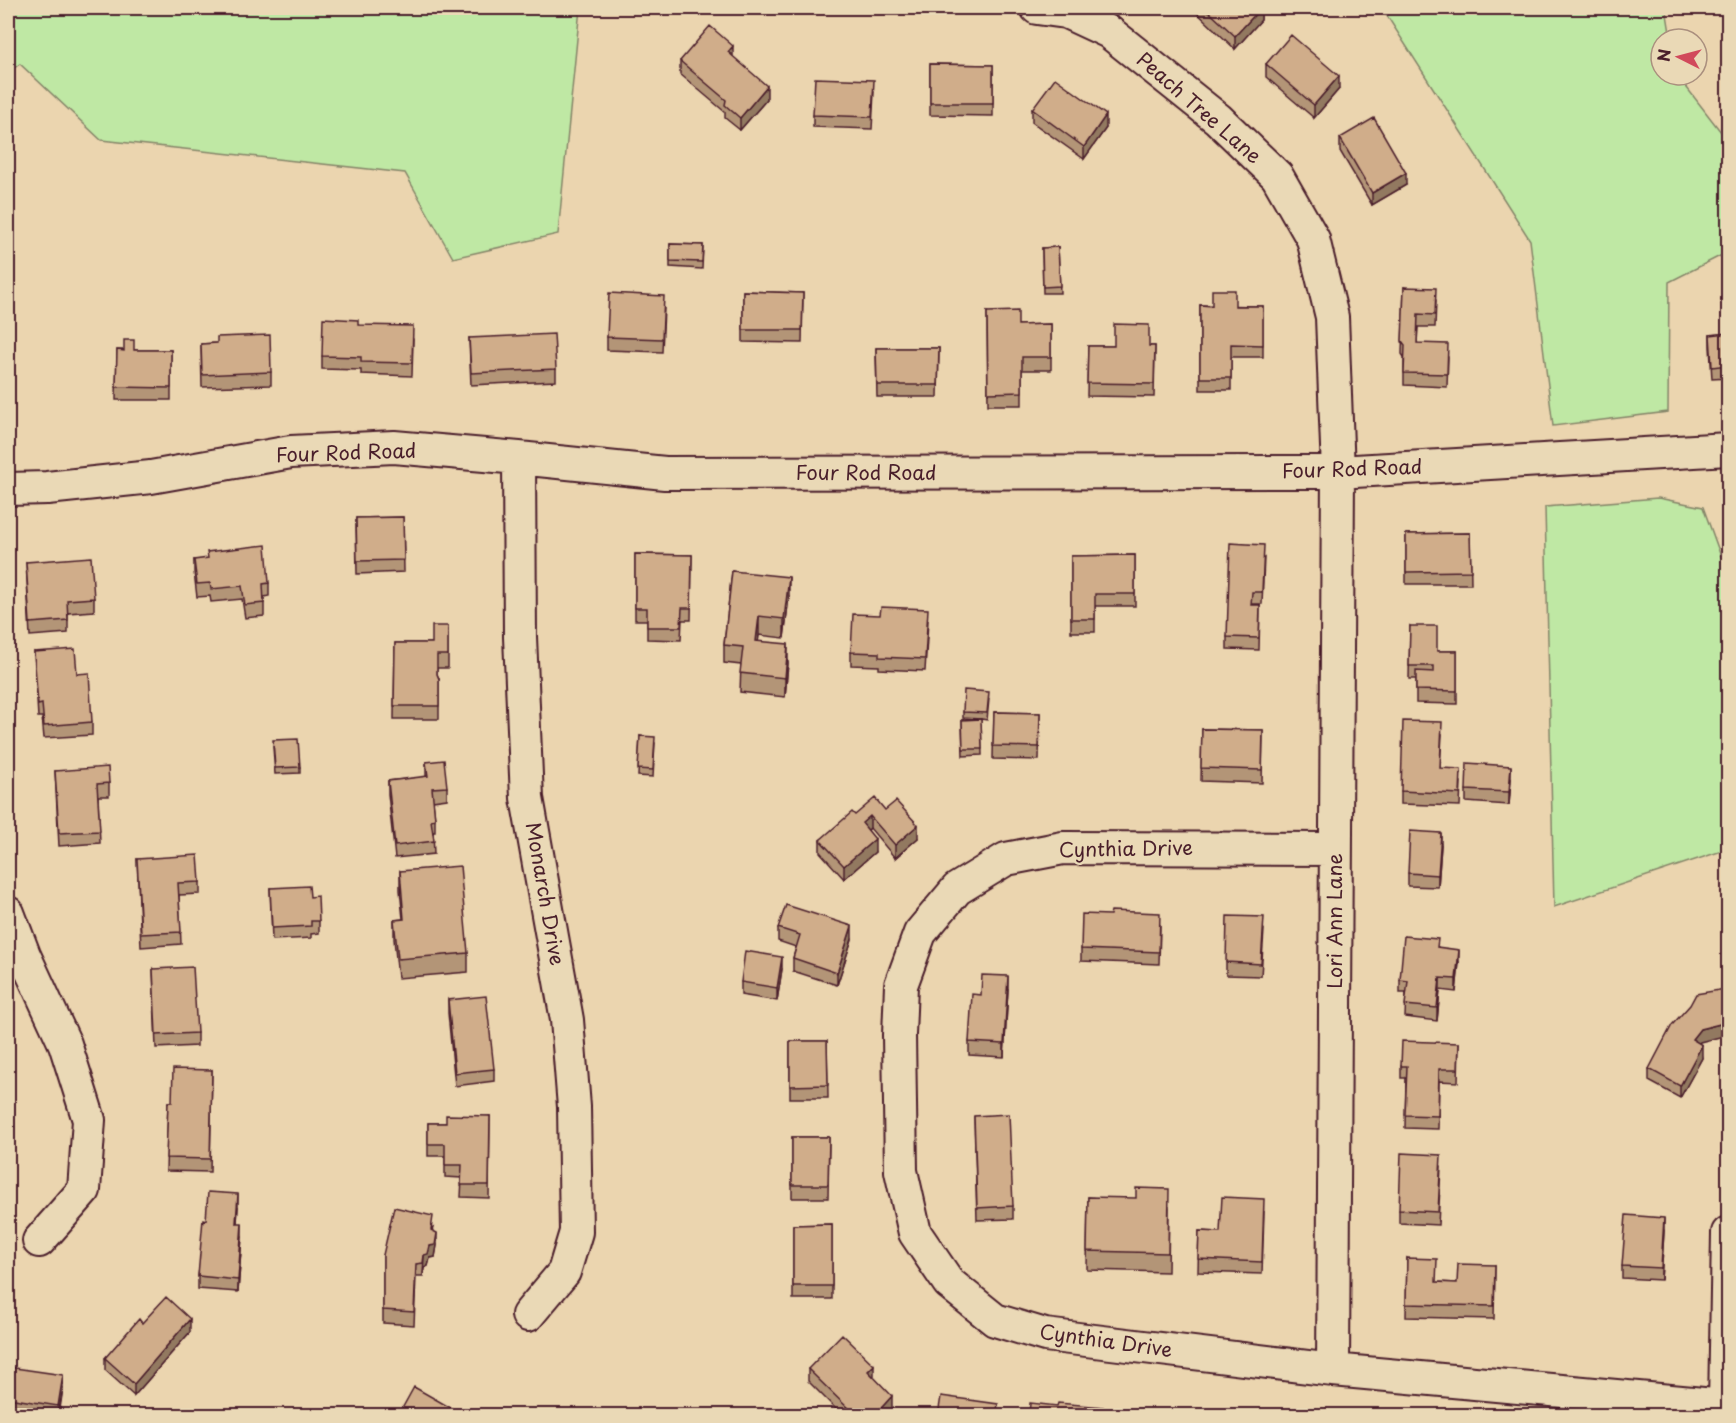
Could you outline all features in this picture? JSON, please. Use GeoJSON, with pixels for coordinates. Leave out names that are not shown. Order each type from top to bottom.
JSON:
{"type":"FeatureCollection","features":[{"type":"Feature","properties":{"kind":"street","name":"Peach Tree Lane"},"geometry":{"type":"LineString","coordinates":[[1037,8],[1066,12],[1109,32],[1218,119],[1277,176],[1313,239],[1332,317],[1338,472]]}},
{"type":"Feature","properties":{"kind":"street","name":"Four Rod Road"},"geometry":{"type":"LineString","coordinates":[[8,489],[47,488],[152,477],[291,452],[394,447],[665,473],[1338,472],[1728,449]]}},
{"type":"Feature","properties":{"kind":"street","name":"Monarch Drive"},"geometry":{"type":"LineString","coordinates":[[519,458],[520,637],[527,798],[567,1020],[574,1107],[576,1232],[564,1272],[528,1315]]}},
{"type":"Feature","properties":{"kind":"street","name":"Lori Ann Lane"},"geometry":{"type":"LineString","coordinates":[[1333,1370],[1338,472]]}},
{"type":"Feature","properties":{"kind":"street","name":"Cynthia Drive"},"geometry":{"type":"LineString","coordinates":[[1335,849],[1063,848],[1006,858],[957,889],[921,933],[901,985],[898,1035],[901,1171],[915,1233],[949,1283],[995,1320],[1044,1335],[1333,1370],[1727,1406],[1728,1233]]}},
{"type":"Feature","properties":{"kind":"street"},"geometry":{"type":"LineString","coordinates":[[8,913],[24,955],[65,1044],[89,1119],[84,1190],[39,1241]]}},
{"type":"Feature","properties":{"kind":"green space"},"geometry":{"type":"Polygon","coordinates":[[[8,8],[580,8],[558,234],[453,258],[405,173],[101,140],[20,64],[8,72],[8,8]]]}},
{"type":"Feature","properties":{"kind":"green space"},"geometry":{"type":"Polygon","coordinates":[[[1382,8],[1666,8],[1669,27],[1649,27],[1649,87],[1686,87],[1728,141],[1728,252],[1669,282],[1668,412],[1553,426],[1530,240],[1382,8]]]}},
{"type":"Feature","properties":{"kind":"green space"},"geometry":{"type":"Polygon","coordinates":[[[1658,498],[1703,507],[1728,576],[1728,849],[1554,907],[1545,507],[1658,498]]]}},
{"type":"Feature","properties":{"kind":"building"},"geometry":{"type":"Polygon","coordinates":[[[1205,8],[1261,8],[1235,36],[1205,8]]]}},
{"type":"Feature","properties":{"kind":"building"},"geometry":{"type":"Polygon","coordinates":[[[710,26],[733,46],[728,52],[767,86],[740,118],[725,105],[726,100],[680,61],[710,26]]]}},
{"type":"Feature","properties":{"kind":"building"},"geometry":{"type":"Polygon","coordinates":[[[1291,35],[1339,76],[1314,105],[1266,64],[1291,35]]]}},
{"type":"Feature","properties":{"kind":"building"},"geometry":{"type":"Polygon","coordinates":[[[930,64],[993,65],[993,103],[930,103],[930,64]]]}},
{"type":"Feature","properties":{"kind":"building"},"geometry":{"type":"Polygon","coordinates":[[[815,78],[874,80],[872,117],[813,115],[815,78]]]}},
{"type":"Feature","properties":{"kind":"building"},"geometry":{"type":"Polygon","coordinates":[[[1055,78],[1106,115],[1084,147],[1032,109],[1055,78]]]}},
{"type":"Feature","properties":{"kind":"building"},"geometry":{"type":"Polygon","coordinates":[[[1374,118],[1406,173],[1372,193],[1340,138],[1374,118]]]}},
{"type":"Feature","properties":{"kind":"building"},"geometry":{"type":"Polygon","coordinates":[[[670,244],[703,245],[702,262],[670,261],[670,244]]]}},
{"type":"Feature","properties":{"kind":"building"},"geometry":{"type":"Polygon","coordinates":[[[1058,247],[1060,286],[1043,287],[1042,248],[1058,247]]]}},
{"type":"Feature","properties":{"kind":"building"},"geometry":{"type":"Polygon","coordinates":[[[1404,287],[1436,288],[1435,315],[1418,314],[1417,343],[1448,344],[1447,374],[1404,373],[1405,345],[1402,341],[1404,287]]]}},
{"type":"Feature","properties":{"kind":"building"},"geometry":{"type":"Polygon","coordinates":[[[1212,290],[1235,290],[1235,306],[1263,306],[1263,345],[1231,344],[1231,378],[1200,378],[1200,305],[1212,306],[1212,290]]]}},
{"type":"Feature","properties":{"kind":"building"},"geometry":{"type":"Polygon","coordinates":[[[743,291],[803,293],[802,330],[743,330],[743,291]]]}},
{"type":"Feature","properties":{"kind":"building"},"geometry":{"type":"Polygon","coordinates":[[[609,293],[664,296],[662,339],[607,337],[609,293]]]}},
{"type":"Feature","properties":{"kind":"building"},"geometry":{"type":"Polygon","coordinates":[[[1018,311],[1018,325],[1051,324],[1051,357],[1022,357],[1022,392],[988,393],[987,312],[1018,311]]]}},
{"type":"Feature","properties":{"kind":"building"},"geometry":{"type":"Polygon","coordinates":[[[323,318],[358,320],[358,325],[413,326],[412,363],[361,362],[361,357],[322,356],[323,318]]]}},
{"type":"Feature","properties":{"kind":"building"},"geometry":{"type":"Polygon","coordinates":[[[1114,324],[1149,325],[1149,346],[1155,346],[1154,384],[1087,383],[1088,346],[1114,346],[1114,324]]]}},
{"type":"Feature","properties":{"kind":"building"},"geometry":{"type":"Polygon","coordinates":[[[1728,333],[1728,365],[1712,367],[1710,335],[1728,333]]]}},
{"type":"Feature","properties":{"kind":"building"},"geometry":{"type":"Polygon","coordinates":[[[554,334],[556,369],[471,373],[469,338],[554,334]]]}},
{"type":"Feature","properties":{"kind":"building"},"geometry":{"type":"Polygon","coordinates":[[[270,335],[271,372],[202,375],[201,344],[217,343],[217,337],[270,335]]]}},
{"type":"Feature","properties":{"kind":"building"},"geometry":{"type":"Polygon","coordinates":[[[124,340],[134,340],[134,350],[171,350],[171,388],[116,387],[117,350],[124,351],[124,340]]]}},
{"type":"Feature","properties":{"kind":"building"},"geometry":{"type":"Polygon","coordinates":[[[876,348],[939,348],[938,385],[877,385],[876,348]]]}},
{"type":"Feature","properties":{"kind":"building"},"geometry":{"type":"Polygon","coordinates":[[[403,517],[404,560],[357,561],[356,518],[403,517]]]}},
{"type":"Feature","properties":{"kind":"building"},"geometry":{"type":"Polygon","coordinates":[[[1470,533],[1471,571],[1406,572],[1406,534],[1470,533]]]}},
{"type":"Feature","properties":{"kind":"building"},"geometry":{"type":"Polygon","coordinates":[[[1230,543],[1264,545],[1262,592],[1252,592],[1251,605],[1260,605],[1259,638],[1227,637],[1230,543]]]}},
{"type":"Feature","properties":{"kind":"building"},"geometry":{"type":"Polygon","coordinates":[[[266,545],[269,583],[263,584],[264,603],[245,605],[242,586],[211,589],[210,583],[197,584],[194,560],[208,558],[207,552],[266,545]]]}},
{"type":"Feature","properties":{"kind":"building"},"geometry":{"type":"Polygon","coordinates":[[[635,554],[692,555],[691,608],[682,608],[681,627],[647,627],[647,608],[635,608],[635,554]]]}},
{"type":"Feature","properties":{"kind":"building"},"geometry":{"type":"Polygon","coordinates":[[[1135,555],[1135,594],[1095,594],[1095,619],[1071,619],[1071,556],[1135,555]]]}},
{"type":"Feature","properties":{"kind":"building"},"geometry":{"type":"Polygon","coordinates":[[[91,557],[94,598],[67,600],[68,620],[30,623],[26,562],[91,557]]]}},
{"type":"Feature","properties":{"kind":"building"},"geometry":{"type":"Polygon","coordinates":[[[732,571],[789,577],[784,619],[759,616],[756,641],[788,644],[785,678],[740,673],[743,647],[724,645],[732,571]]]}},
{"type":"Feature","properties":{"kind":"building"},"geometry":{"type":"Polygon","coordinates":[[[881,607],[928,609],[925,659],[879,657],[879,653],[851,652],[853,614],[880,615],[881,607]]]}},
{"type":"Feature","properties":{"kind":"building"},"geometry":{"type":"Polygon","coordinates":[[[432,626],[448,626],[448,655],[437,655],[439,706],[394,706],[395,643],[432,643],[432,626]]]}},
{"type":"Feature","properties":{"kind":"building"},"geometry":{"type":"Polygon","coordinates":[[[1410,626],[1437,626],[1437,651],[1457,651],[1457,691],[1416,690],[1416,671],[1434,672],[1434,666],[1409,666],[1410,626]]]}},
{"type":"Feature","properties":{"kind":"building"},"geometry":{"type":"Polygon","coordinates":[[[75,649],[77,674],[89,673],[92,722],[44,726],[42,704],[38,705],[34,652],[75,649]]]}},
{"type":"Feature","properties":{"kind":"building"},"geometry":{"type":"Polygon","coordinates":[[[964,690],[989,692],[987,713],[963,712],[964,690]]]}},
{"type":"Feature","properties":{"kind":"building"},"geometry":{"type":"Polygon","coordinates":[[[994,712],[1040,713],[1039,747],[993,746],[994,712]]]}},
{"type":"Feature","properties":{"kind":"building"},"geometry":{"type":"Polygon","coordinates":[[[981,719],[982,749],[963,749],[962,720],[981,719]]]}},
{"type":"Feature","properties":{"kind":"building"},"geometry":{"type":"Polygon","coordinates":[[[1403,721],[1442,722],[1440,768],[1461,769],[1460,794],[1401,791],[1403,721]]]}},
{"type":"Feature","properties":{"kind":"building"},"geometry":{"type":"Polygon","coordinates":[[[1202,729],[1263,730],[1262,770],[1201,768],[1202,729]]]}},
{"type":"Feature","properties":{"kind":"building"},"geometry":{"type":"Polygon","coordinates":[[[640,736],[655,737],[653,770],[638,769],[640,736]]]}},
{"type":"Feature","properties":{"kind":"building"},"geometry":{"type":"Polygon","coordinates":[[[298,739],[300,767],[275,768],[273,740],[298,739]]]}},
{"type":"Feature","properties":{"kind":"building"},"geometry":{"type":"Polygon","coordinates":[[[444,760],[447,787],[432,788],[435,819],[431,820],[434,841],[395,846],[388,781],[428,776],[426,762],[444,760]]]}},
{"type":"Feature","properties":{"kind":"building"},"geometry":{"type":"Polygon","coordinates":[[[1467,763],[1511,766],[1509,792],[1466,790],[1467,763]]]}},
{"type":"Feature","properties":{"kind":"building"},"geometry":{"type":"Polygon","coordinates":[[[108,767],[109,783],[97,784],[100,831],[59,833],[55,771],[108,767]]]}},
{"type":"Feature","properties":{"kind":"building"},"geometry":{"type":"Polygon","coordinates":[[[875,798],[885,810],[896,801],[918,825],[895,845],[870,816],[862,823],[875,839],[844,866],[820,840],[852,812],[855,815],[875,798]]]}},
{"type":"Feature","properties":{"kind":"building"},"geometry":{"type":"Polygon","coordinates":[[[1410,831],[1441,833],[1438,875],[1408,873],[1410,831]]]}},
{"type":"Feature","properties":{"kind":"building"},"geometry":{"type":"Polygon","coordinates":[[[198,855],[200,882],[178,883],[181,932],[141,934],[137,859],[198,855]]]}},
{"type":"Feature","properties":{"kind":"building"},"geometry":{"type":"Polygon","coordinates":[[[460,866],[468,953],[398,959],[394,920],[404,919],[400,871],[460,866]]]}},
{"type":"Feature","properties":{"kind":"building"},"geometry":{"type":"Polygon","coordinates":[[[309,886],[310,897],[318,896],[319,921],[311,921],[311,926],[272,928],[270,888],[309,886]]]}},
{"type":"Feature","properties":{"kind":"building"},"geometry":{"type":"Polygon","coordinates":[[[786,905],[852,926],[837,973],[793,958],[800,935],[778,928],[786,905]]]}},
{"type":"Feature","properties":{"kind":"building"},"geometry":{"type":"Polygon","coordinates":[[[1111,911],[1160,913],[1159,952],[1081,949],[1082,914],[1110,915],[1111,911]]]}},
{"type":"Feature","properties":{"kind":"building"},"geometry":{"type":"Polygon","coordinates":[[[1227,916],[1264,917],[1261,964],[1226,962],[1227,916]]]}},
{"type":"Feature","properties":{"kind":"building"},"geometry":{"type":"Polygon","coordinates":[[[1404,936],[1438,939],[1437,947],[1459,950],[1456,979],[1440,978],[1437,1008],[1405,1005],[1408,981],[1400,980],[1404,936]]]}},
{"type":"Feature","properties":{"kind":"building"},"geometry":{"type":"Polygon","coordinates":[[[745,951],[782,957],[777,988],[741,982],[745,951]]]}},
{"type":"Feature","properties":{"kind":"building"},"geometry":{"type":"Polygon","coordinates":[[[193,967],[197,1033],[156,1035],[153,969],[193,967]]]}},
{"type":"Feature","properties":{"kind":"building"},"geometry":{"type":"Polygon","coordinates":[[[982,975],[1008,976],[1004,1044],[969,1042],[972,994],[981,995],[982,975]]]}},
{"type":"Feature","properties":{"kind":"building"},"geometry":{"type":"Polygon","coordinates":[[[1725,989],[1728,1022],[1700,1029],[1692,1039],[1702,1045],[1680,1086],[1649,1069],[1672,1025],[1690,1005],[1696,994],[1725,989]]]}},
{"type":"Feature","properties":{"kind":"building"},"geometry":{"type":"Polygon","coordinates":[[[486,996],[494,1069],[455,1073],[448,1000],[486,996]]]}},
{"type":"Feature","properties":{"kind":"building"},"geometry":{"type":"Polygon","coordinates":[[[790,1041],[827,1041],[828,1085],[790,1086],[790,1041]]]}},
{"type":"Feature","properties":{"kind":"building"},"geometry":{"type":"Polygon","coordinates":[[[1402,1041],[1459,1043],[1458,1069],[1439,1069],[1438,1116],[1405,1115],[1407,1066],[1401,1066],[1402,1041]]]}},
{"type":"Feature","properties":{"kind":"building"},"geometry":{"type":"Polygon","coordinates":[[[173,1069],[212,1070],[210,1159],[166,1158],[168,1102],[172,1102],[173,1069]]]}},
{"type":"Feature","properties":{"kind":"building"},"geometry":{"type":"Polygon","coordinates":[[[1009,1114],[1013,1206],[977,1208],[974,1116],[1009,1114]]]}},
{"type":"Feature","properties":{"kind":"building"},"geometry":{"type":"Polygon","coordinates":[[[446,1115],[490,1116],[489,1185],[461,1185],[462,1165],[445,1165],[445,1144],[428,1144],[428,1123],[446,1123],[446,1115]]]}},
{"type":"Feature","properties":{"kind":"building"},"geometry":{"type":"Polygon","coordinates":[[[792,1137],[829,1137],[828,1185],[792,1185],[792,1137]]]}},
{"type":"Feature","properties":{"kind":"building"},"geometry":{"type":"Polygon","coordinates":[[[1401,1153],[1441,1155],[1438,1212],[1399,1210],[1401,1153]]]}},
{"type":"Feature","properties":{"kind":"building"},"geometry":{"type":"Polygon","coordinates":[[[1136,1188],[1169,1189],[1168,1253],[1087,1251],[1088,1197],[1136,1198],[1136,1188]]]}},
{"type":"Feature","properties":{"kind":"building"},"geometry":{"type":"Polygon","coordinates":[[[208,1192],[238,1194],[236,1223],[242,1223],[238,1280],[198,1276],[208,1192]]]}},
{"type":"Feature","properties":{"kind":"building"},"geometry":{"type":"Polygon","coordinates":[[[1222,1197],[1264,1199],[1262,1262],[1198,1259],[1199,1231],[1220,1232],[1222,1197]]]}},
{"type":"Feature","properties":{"kind":"building"},"geometry":{"type":"Polygon","coordinates":[[[394,1207],[433,1216],[431,1230],[437,1233],[435,1245],[430,1246],[428,1254],[424,1255],[423,1263],[416,1264],[414,1312],[383,1310],[383,1255],[394,1207]]]}},
{"type":"Feature","properties":{"kind":"building"},"geometry":{"type":"Polygon","coordinates":[[[1626,1215],[1664,1218],[1661,1268],[1622,1266],[1626,1215]]]}},
{"type":"Feature","properties":{"kind":"building"},"geometry":{"type":"Polygon","coordinates":[[[832,1224],[832,1286],[793,1286],[793,1225],[832,1224]]]}},
{"type":"Feature","properties":{"kind":"building"},"geometry":{"type":"Polygon","coordinates":[[[1407,1258],[1437,1259],[1436,1282],[1457,1283],[1458,1264],[1495,1265],[1494,1306],[1406,1304],[1407,1258]]]}},
{"type":"Feature","properties":{"kind":"building"},"geometry":{"type":"Polygon","coordinates":[[[166,1297],[190,1319],[134,1384],[105,1358],[139,1319],[142,1323],[166,1297]]]}},
{"type":"Feature","properties":{"kind":"building"},"geometry":{"type":"Polygon","coordinates":[[[842,1334],[874,1365],[868,1371],[892,1396],[874,1416],[856,1416],[808,1369],[842,1334]]]}},
{"type":"Feature","properties":{"kind":"building"},"geometry":{"type":"Polygon","coordinates":[[[8,1367],[63,1375],[58,1406],[8,1398],[8,1367]]]}},
{"type":"Feature","properties":{"kind":"building"},"geometry":{"type":"Polygon","coordinates":[[[414,1387],[465,1416],[398,1416],[414,1387]]]}},
{"type":"Feature","properties":{"kind":"building"},"geometry":{"type":"Polygon","coordinates":[[[941,1396],[998,1404],[996,1416],[938,1416],[941,1396]]]}},
{"type":"Feature","properties":{"kind":"building"},"geometry":{"type":"Polygon","coordinates":[[[1030,1403],[1103,1407],[1102,1416],[1029,1416],[1030,1403]]]}},
{"type":"Feature","properties":{"kind":"building"},"geometry":{"type":"Polygon","coordinates":[[[1141,1412],[1174,1416],[1141,1416],[1141,1412]]]}}]}
